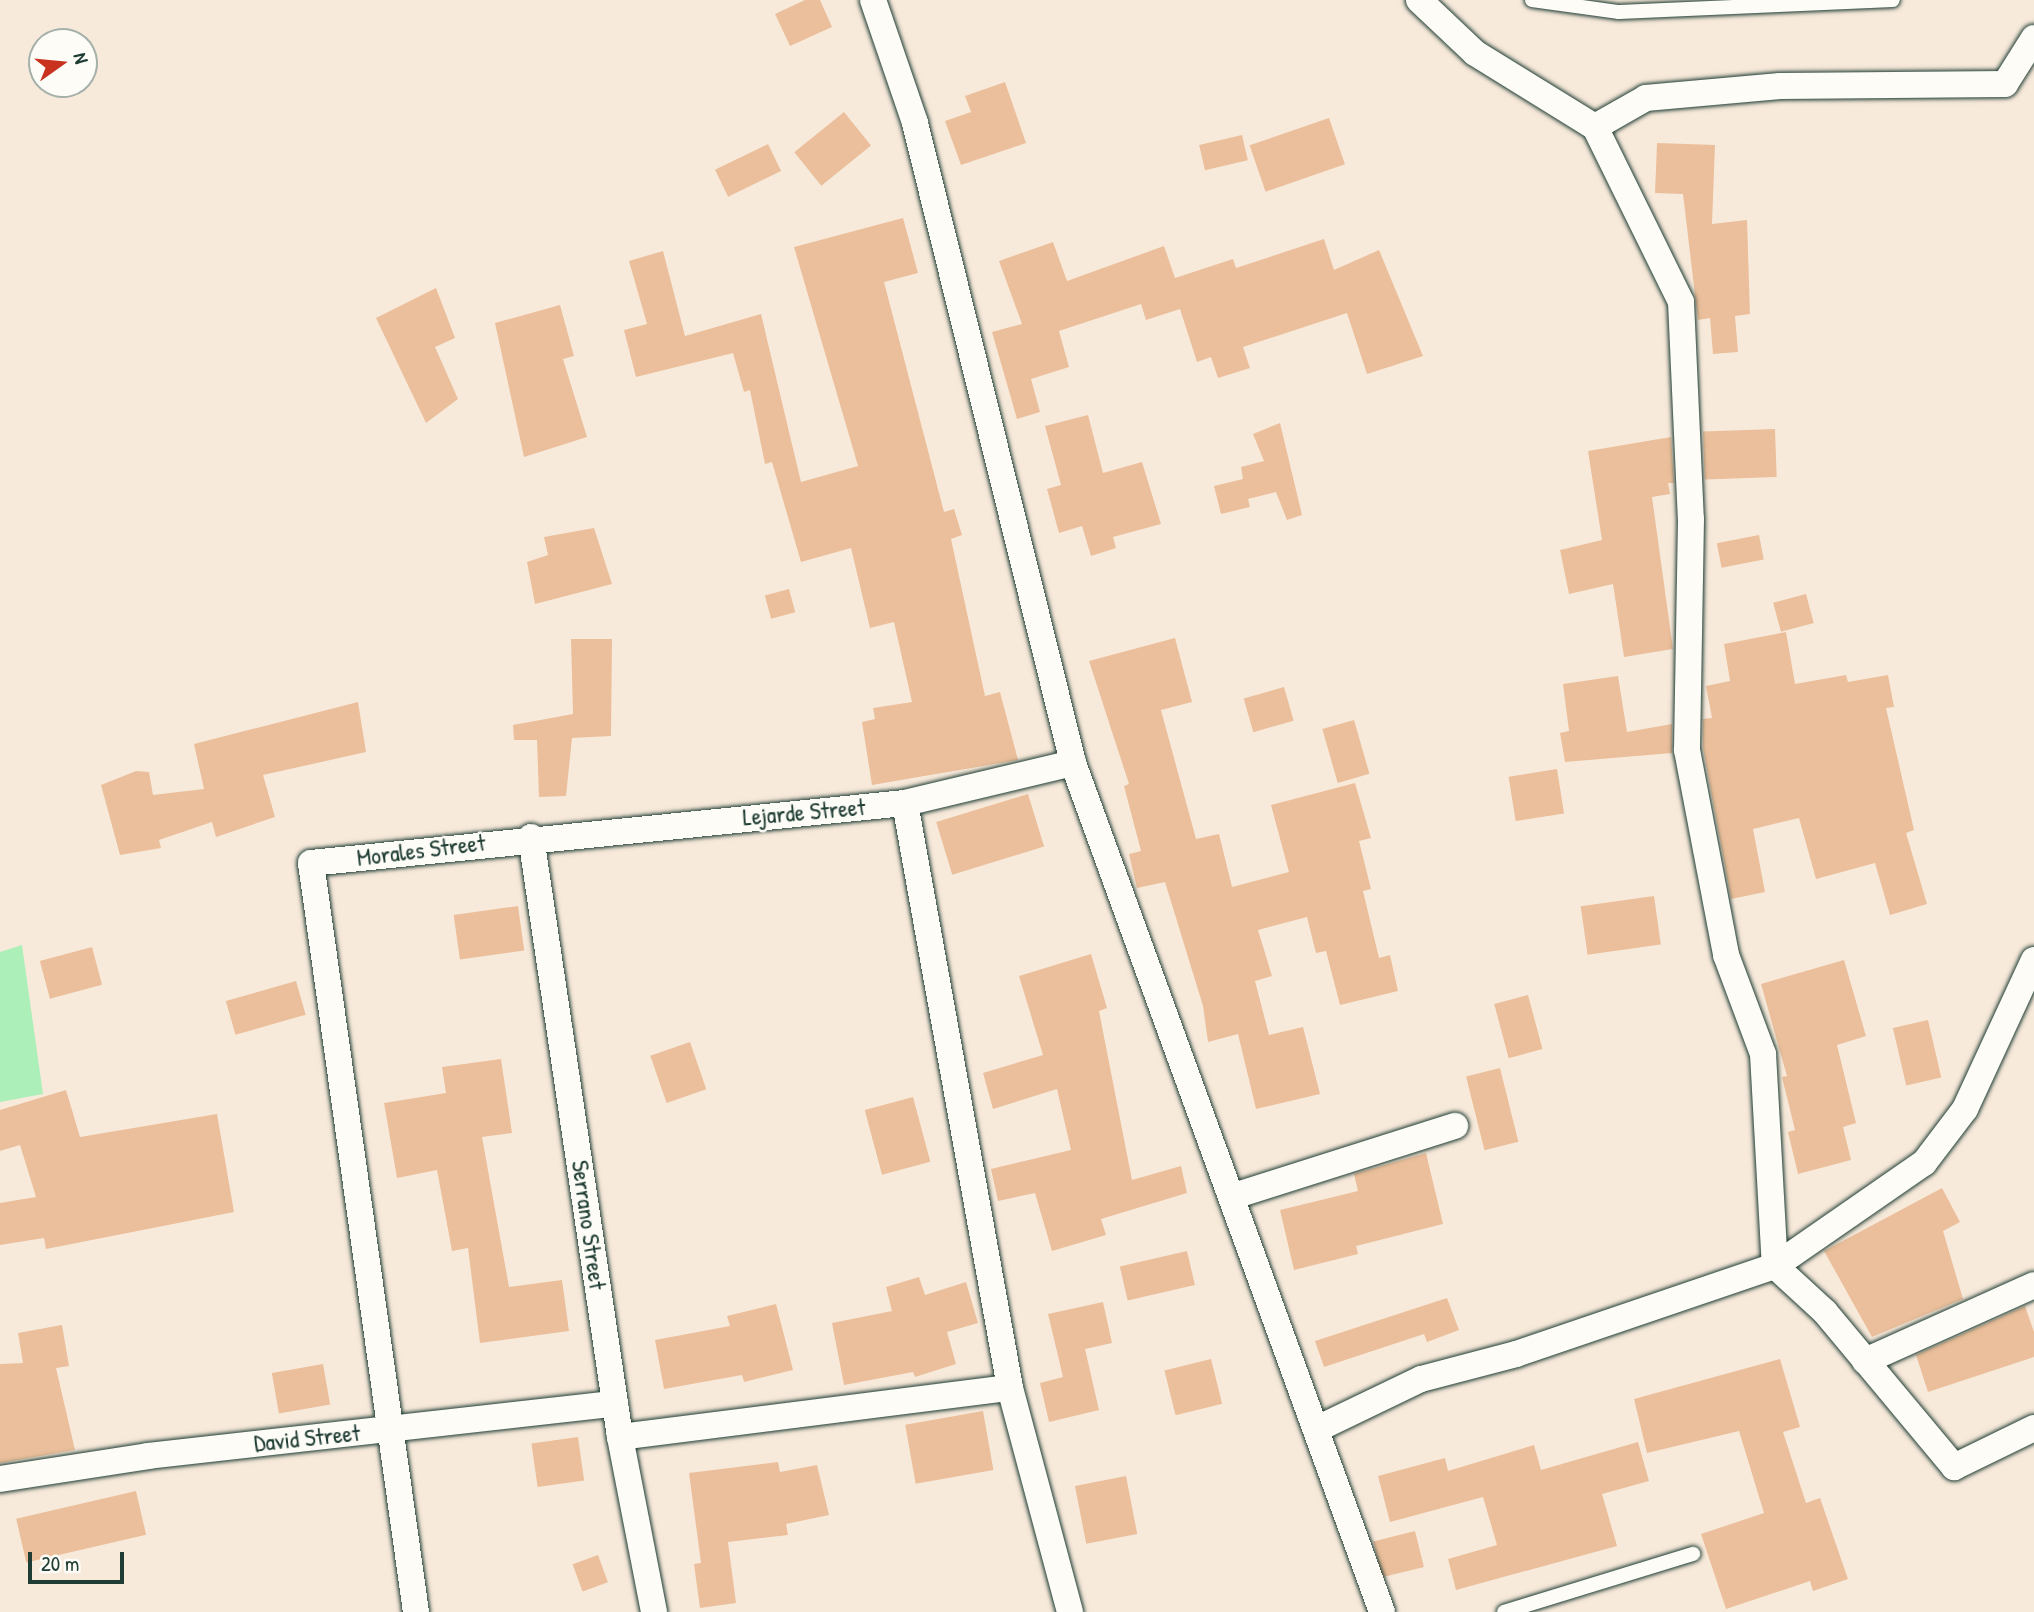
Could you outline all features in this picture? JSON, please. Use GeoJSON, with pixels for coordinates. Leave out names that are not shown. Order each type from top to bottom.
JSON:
{"type":"FeatureCollection","features":[{"type":"Feature","properties":{"kind":"street"},"geometry":{"type":"LineString","coordinates":[[873,0],[915,123],[1073,763],[1234,1196],[1382,1612]]}},
{"type":"Feature","properties":{"kind":"street"},"geometry":{"type":"LineString","coordinates":[[1419,0],[1475,53],[1595,127],[1681,302],[1691,519],[1687,750],[1726,955],[1763,1054],[1775,1266],[1825,1312],[1954,1467],[2034,1428]]}},
{"type":"Feature","properties":{"kind":"street"},"geometry":{"type":"LineString","coordinates":[[1595,127],[1646,98],[1780,86],[2005,83],[2034,38]]}},
{"type":"Feature","properties":{"kind":"street","name":"Lejarde Street"},"geometry":{"type":"LineString","coordinates":[[531,837],[905,803],[1073,763]]}},
{"type":"Feature","properties":{"kind":"street"},"geometry":{"type":"LineString","coordinates":[[905,803],[1010,1388],[1070,1612]]}},
{"type":"Feature","properties":{"kind":"street","name":"Morales Street"},"geometry":{"type":"LineString","coordinates":[[387,1429],[311,863],[531,837]]}},
{"type":"Feature","properties":{"kind":"street","name":"Serrano Street"},"geometry":{"type":"LineString","coordinates":[[531,837],[620,1437],[654,1612]]}},
{"type":"Feature","properties":{"kind":"street"},"geometry":{"type":"LineString","coordinates":[[1317,1429],[1421,1379],[1516,1353],[1775,1266],[1924,1163],[1965,1109],[2034,960]]}},
{"type":"Feature","properties":{"kind":"street"},"geometry":{"type":"LineString","coordinates":[[1234,1196],[1455,1126]]}},
{"type":"Feature","properties":{"kind":"street"},"geometry":{"type":"LineString","coordinates":[[1865,1361],[2034,1285]]}},
{"type":"Feature","properties":{"kind":"street"},"geometry":{"type":"LineString","coordinates":[[620,1437],[1010,1388]]}},
{"type":"Feature","properties":{"kind":"street","name":"David Street"},"geometry":{"type":"LineString","coordinates":[[0,1479],[149,1455],[615,1404]]}},
{"type":"Feature","properties":{"kind":"street"},"geometry":{"type":"LineString","coordinates":[[387,1429],[416,1612]]}},
{"type":"Feature","properties":{"kind":"lane"},"geometry":{"type":"LineString","coordinates":[[1532,0],[1619,12],[1893,0]]}},
{"type":"Feature","properties":{"kind":"lane"},"geometry":{"type":"LineString","coordinates":[[1504,1612],[1693,1554]]}},
{"type":"Feature","properties":{"kind":"green space"},"geometry":{"type":"Polygon","coordinates":[[[22,945],[43,1094],[0,1102],[0,952],[22,945]]]}},
{"type":"Feature","properties":{"kind":"building"},"geometry":{"type":"Polygon","coordinates":[[[805,0],[820,0],[832,27],[790,46],[775,14],[805,0]]]}},
{"type":"Feature","properties":{"kind":"building"},"geometry":{"type":"Polygon","coordinates":[[[1005,82],[1026,143],[961,165],[945,121],[971,112],[965,96],[1005,82]]]}},
{"type":"Feature","properties":{"kind":"building"},"geometry":{"type":"Polygon","coordinates":[[[844,112],[871,145],[821,186],[794,152],[844,112]]]}},
{"type":"Feature","properties":{"kind":"building"},"geometry":{"type":"Polygon","coordinates":[[[1329,118],[1345,164],[1266,192],[1250,145],[1329,118]]]}},
{"type":"Feature","properties":{"kind":"building"},"geometry":{"type":"Polygon","coordinates":[[[1242,135],[1248,160],[1205,170],[1199,145],[1242,135]]]}},
{"type":"Feature","properties":{"kind":"building"},"geometry":{"type":"Polygon","coordinates":[[[1657,143],[1715,145],[1712,224],[1747,220],[1750,314],[1735,316],[1738,352],[1713,354],[1710,318],[1698,320],[1683,194],[1655,193],[1657,143]]]}},
{"type":"Feature","properties":{"kind":"building"},"geometry":{"type":"Polygon","coordinates":[[[768,144],[781,171],[728,197],[715,170],[768,144]]]}},
{"type":"Feature","properties":{"kind":"building"},"geometry":{"type":"Polygon","coordinates":[[[903,218],[918,273],[884,282],[944,512],[954,509],[962,535],[951,539],[985,696],[1000,692],[1018,760],[872,785],[862,722],[875,719],[873,708],[912,702],[894,622],[870,628],[851,548],[801,562],[772,462],[765,464],[750,390],[744,392],[733,353],[636,377],[624,330],[647,324],[629,261],[663,251],[685,336],[761,314],[801,482],[858,466],[794,247],[903,218]]]}},
{"type":"Feature","properties":{"kind":"building"},"geometry":{"type":"Polygon","coordinates":[[[1324,239],[1334,270],[1379,250],[1423,356],[1367,374],[1347,313],[1243,347],[1250,368],[1218,378],[1211,357],[1197,362],[1180,309],[1146,320],[1141,304],[1059,331],[1069,367],[1031,379],[1040,412],[1017,419],[992,332],[1022,324],[999,261],[1053,242],[1067,281],[1164,246],[1175,278],[1233,259],[1236,268],[1324,239]]]}},
{"type":"Feature","properties":{"kind":"building"},"geometry":{"type":"Polygon","coordinates":[[[436,288],[455,338],[435,347],[458,399],[426,423],[376,318],[436,288]]]}},
{"type":"Feature","properties":{"kind":"building"},"geometry":{"type":"Polygon","coordinates":[[[560,305],[574,356],[563,359],[587,437],[524,457],[495,323],[560,305]]]}},
{"type":"Feature","properties":{"kind":"building"},"geometry":{"type":"Polygon","coordinates":[[[1088,415],[1103,473],[1142,462],[1161,524],[1113,537],[1116,548],[1091,556],[1082,526],[1059,533],[1047,489],[1061,485],[1045,426],[1088,415]]]}},
{"type":"Feature","properties":{"kind":"building"},"geometry":{"type":"Polygon","coordinates":[[[1280,423],[1302,515],[1287,520],[1276,492],[1248,499],[1250,507],[1221,514],[1214,486],[1243,479],[1241,467],[1264,461],[1253,434],[1280,423]]]}},
{"type":"Feature","properties":{"kind":"building"},"geometry":{"type":"Polygon","coordinates":[[[1775,429],[1777,477],[1705,479],[1703,432],[1775,429]]]}},
{"type":"Feature","properties":{"kind":"building"},"geometry":{"type":"Polygon","coordinates":[[[1671,437],[1674,483],[1668,483],[1670,494],[1652,497],[1673,649],[1624,657],[1613,584],[1569,594],[1560,550],[1602,540],[1588,451],[1671,437]]]}},
{"type":"Feature","properties":{"kind":"building"},"geometry":{"type":"Polygon","coordinates":[[[594,528],[612,584],[535,604],[527,562],[548,555],[544,537],[594,528]]]}},
{"type":"Feature","properties":{"kind":"building"},"geometry":{"type":"Polygon","coordinates":[[[1759,535],[1764,560],[1722,568],[1717,543],[1759,535]]]}},
{"type":"Feature","properties":{"kind":"building"},"geometry":{"type":"Polygon","coordinates":[[[789,589],[795,612],[771,619],[765,595],[789,589]]]}},
{"type":"Feature","properties":{"kind":"building"},"geometry":{"type":"Polygon","coordinates":[[[1806,594],[1814,623],[1781,632],[1773,603],[1806,594]]]}},
{"type":"Feature","properties":{"kind":"building"},"geometry":{"type":"Polygon","coordinates":[[[1786,632],[1795,684],[1846,675],[1848,682],[1888,675],[1894,707],[1886,708],[1914,830],[1906,833],[1927,904],[1890,915],[1875,863],[1816,879],[1799,818],[1753,829],[1765,892],[1731,899],[1703,748],[1703,719],[1712,718],[1706,686],[1730,681],[1724,644],[1786,632]]]}},
{"type":"Feature","properties":{"kind":"building"},"geometry":{"type":"Polygon","coordinates":[[[1175,638],[1192,702],[1161,710],[1196,839],[1219,834],[1232,887],[1289,872],[1271,805],[1355,783],[1371,838],[1359,841],[1371,889],[1363,891],[1379,958],[1390,955],[1398,991],[1340,1005],[1326,951],[1316,953],[1307,917],[1258,930],[1272,976],[1255,981],[1269,1035],[1303,1027],[1320,1094],[1256,1109],[1238,1034],[1208,1042],[1203,1006],[1165,882],[1137,888],[1129,854],[1141,851],[1124,786],[1129,784],[1089,661],[1175,638]]]}},
{"type":"Feature","properties":{"kind":"building"},"geometry":{"type":"Polygon","coordinates":[[[571,639],[612,639],[611,736],[572,738],[566,796],[539,797],[537,740],[514,740],[513,725],[573,714],[571,639]]]}},
{"type":"Feature","properties":{"kind":"building"},"geometry":{"type":"Polygon","coordinates":[[[1618,676],[1627,732],[1672,724],[1672,753],[1565,762],[1560,733],[1569,731],[1563,684],[1618,676]]]}},
{"type":"Feature","properties":{"kind":"building"},"geometry":{"type":"Polygon","coordinates":[[[1284,687],[1294,721],[1253,732],[1244,699],[1284,687]]]}},
{"type":"Feature","properties":{"kind":"building"},"geometry":{"type":"Polygon","coordinates":[[[358,702],[366,752],[263,775],[275,817],[216,837],[212,822],[159,840],[161,848],[120,855],[101,785],[136,771],[149,772],[153,795],[204,789],[194,744],[358,702]]]}},
{"type":"Feature","properties":{"kind":"building"},"geometry":{"type":"Polygon","coordinates":[[[1354,720],[1369,774],[1338,783],[1322,729],[1354,720]]]}},
{"type":"Feature","properties":{"kind":"building"},"geometry":{"type":"Polygon","coordinates":[[[1557,769],[1564,813],[1516,821],[1509,777],[1557,769]]]}},
{"type":"Feature","properties":{"kind":"building"},"geometry":{"type":"Polygon","coordinates":[[[1028,794],[1044,847],[952,875],[936,822],[1028,794]]]}},
{"type":"Feature","properties":{"kind":"building"},"geometry":{"type":"Polygon","coordinates":[[[1654,896],[1661,945],[1588,955],[1581,906],[1654,896]]]}},
{"type":"Feature","properties":{"kind":"building"},"geometry":{"type":"Polygon","coordinates":[[[518,906],[524,951],[460,960],[454,915],[518,906]]]}},
{"type":"Feature","properties":{"kind":"building"},"geometry":{"type":"Polygon","coordinates":[[[92,947],[102,985],[50,999],[40,961],[92,947]]]}},
{"type":"Feature","properties":{"kind":"building"},"geometry":{"type":"Polygon","coordinates":[[[1091,954],[1107,1008],[1099,1011],[1132,1180],[1181,1166],[1187,1193],[1101,1219],[1106,1235],[1052,1251],[1035,1193],[998,1201],[991,1169],[1071,1150],[1057,1089],[993,1109],[983,1073],[1043,1055],[1019,976],[1091,954]]]}},
{"type":"Feature","properties":{"kind":"building"},"geometry":{"type":"Polygon","coordinates":[[[1844,960],[1866,1036],[1837,1045],[1856,1123],[1843,1127],[1851,1160],[1798,1174],[1788,1132],[1795,1130],[1782,1077],[1787,1076],[1761,984],[1844,960]]]}},
{"type":"Feature","properties":{"kind":"building"},"geometry":{"type":"Polygon","coordinates":[[[296,981],[306,1015],[235,1035],[226,1001],[296,981]]]}},
{"type":"Feature","properties":{"kind":"building"},"geometry":{"type":"Polygon","coordinates":[[[1528,995],[1542,1049],[1509,1058],[1494,1004],[1528,995]]]}},
{"type":"Feature","properties":{"kind":"building"},"geometry":{"type":"Polygon","coordinates":[[[1928,1020],[1941,1077],[1906,1086],[1893,1028],[1928,1020]]]}},
{"type":"Feature","properties":{"kind":"building"},"geometry":{"type":"Polygon","coordinates":[[[690,1042],[706,1089],[667,1103],[650,1056],[690,1042]]]}},
{"type":"Feature","properties":{"kind":"building"},"geometry":{"type":"Polygon","coordinates":[[[501,1059],[512,1133],[482,1137],[509,1287],[562,1280],[569,1331],[480,1343],[468,1248],[452,1251],[437,1170],[397,1178],[384,1103],[446,1093],[442,1067],[501,1059]]]}},
{"type":"Feature","properties":{"kind":"building"},"geometry":{"type":"Polygon","coordinates":[[[1500,1068],[1518,1142],[1484,1150],[1466,1076],[1500,1068]]]}},
{"type":"Feature","properties":{"kind":"building"},"geometry":{"type":"Polygon","coordinates":[[[66,1090],[80,1137],[217,1114],[234,1212],[46,1249],[44,1238],[0,1245],[0,1203],[36,1197],[20,1145],[0,1151],[0,1110],[66,1090]]]}},
{"type":"Feature","properties":{"kind":"building"},"geometry":{"type":"Polygon","coordinates":[[[913,1097],[930,1162],[882,1175],[865,1110],[913,1097]]]}},
{"type":"Feature","properties":{"kind":"building"},"geometry":{"type":"Polygon","coordinates":[[[1426,1153],[1443,1224],[1356,1246],[1358,1254],[1294,1270],[1280,1210],[1358,1191],[1354,1174],[1426,1153]]]}},
{"type":"Feature","properties":{"kind":"building"},"geometry":{"type":"Polygon","coordinates":[[[1942,1188],[1960,1222],[1943,1231],[1963,1299],[1872,1337],[1824,1251],[1942,1188]]]}},
{"type":"Feature","properties":{"kind":"building"},"geometry":{"type":"Polygon","coordinates":[[[1187,1251],[1195,1285],[1128,1301],[1120,1267],[1187,1251]]]}},
{"type":"Feature","properties":{"kind":"building"},"geometry":{"type":"Polygon","coordinates":[[[919,1277],[925,1295],[966,1282],[978,1323],[947,1332],[956,1364],[915,1377],[913,1372],[844,1385],[832,1323],[892,1311],[886,1287],[919,1277]]]}},
{"type":"Feature","properties":{"kind":"building"},"geometry":{"type":"Polygon","coordinates":[[[1447,1298],[1459,1330],[1427,1342],[1424,1334],[1324,1367],[1315,1341],[1447,1298]]]}},
{"type":"Feature","properties":{"kind":"building"},"geometry":{"type":"Polygon","coordinates":[[[1103,1302],[1112,1343],[1085,1349],[1099,1410],[1049,1422],[1040,1383],[1063,1377],[1048,1314],[1103,1302]]]}},
{"type":"Feature","properties":{"kind":"building"},"geometry":{"type":"Polygon","coordinates":[[[776,1304],[793,1370],[744,1382],[742,1375],[664,1389],[655,1340],[730,1326],[727,1316],[776,1304]]]}},
{"type":"Feature","properties":{"kind":"building"},"geometry":{"type":"Polygon","coordinates":[[[2025,1306],[2034,1332],[2034,1357],[1928,1392],[1916,1355],[2025,1306]]]}},
{"type":"Feature","properties":{"kind":"building"},"geometry":{"type":"Polygon","coordinates":[[[62,1325],[69,1366],[56,1368],[75,1450],[0,1463],[0,1364],[23,1363],[18,1333],[62,1325]]]}},
{"type":"Feature","properties":{"kind":"building"},"geometry":{"type":"Polygon","coordinates":[[[1211,1359],[1222,1404],[1176,1415],[1164,1371],[1211,1359]]]}},
{"type":"Feature","properties":{"kind":"building"},"geometry":{"type":"Polygon","coordinates":[[[1780,1359],[1800,1427],[1783,1432],[1806,1503],[1820,1498],[1848,1579],[1813,1591],[1810,1581],[1726,1609],[1701,1534],[1764,1513],[1739,1431],[1647,1453],[1634,1399],[1780,1359]]]}},
{"type":"Feature","properties":{"kind":"building"},"geometry":{"type":"Polygon","coordinates":[[[323,1364],[330,1404],[279,1413],[272,1373],[323,1364]]]}},
{"type":"Feature","properties":{"kind":"building"},"geometry":{"type":"Polygon","coordinates":[[[983,1411],[993,1470],[916,1484],[905,1425],[983,1411]]]}},
{"type":"Feature","properties":{"kind":"building"},"geometry":{"type":"Polygon","coordinates":[[[578,1437],[584,1481],[538,1487],[531,1444],[578,1437]]]}},
{"type":"Feature","properties":{"kind":"building"},"geometry":{"type":"Polygon","coordinates":[[[1638,1442],[1649,1481],[1602,1494],[1617,1546],[1456,1590],[1448,1559],[1497,1545],[1483,1497],[1390,1522],[1378,1476],[1445,1458],[1448,1471],[1534,1445],[1541,1470],[1638,1442]]]}},
{"type":"Feature","properties":{"kind":"building"},"geometry":{"type":"Polygon","coordinates":[[[778,1462],[780,1472],[817,1465],[829,1515],[786,1524],[788,1535],[728,1542],[736,1603],[700,1608],[694,1564],[701,1563],[689,1473],[778,1462]]]}},
{"type":"Feature","properties":{"kind":"building"},"geometry":{"type":"Polygon","coordinates":[[[1126,1476],[1137,1534],[1086,1544],[1075,1486],[1126,1476]]]}},
{"type":"Feature","properties":{"kind":"building"},"geometry":{"type":"Polygon","coordinates":[[[136,1491],[146,1535],[26,1563],[16,1519],[136,1491]]]}},
{"type":"Feature","properties":{"kind":"building"},"geometry":{"type":"Polygon","coordinates":[[[1415,1531],[1424,1567],[1382,1577],[1373,1541],[1415,1531]]]}},
{"type":"Feature","properties":{"kind":"building"},"geometry":{"type":"Polygon","coordinates":[[[598,1555],[608,1582],[583,1591],[573,1564],[598,1555]]]}}]}
